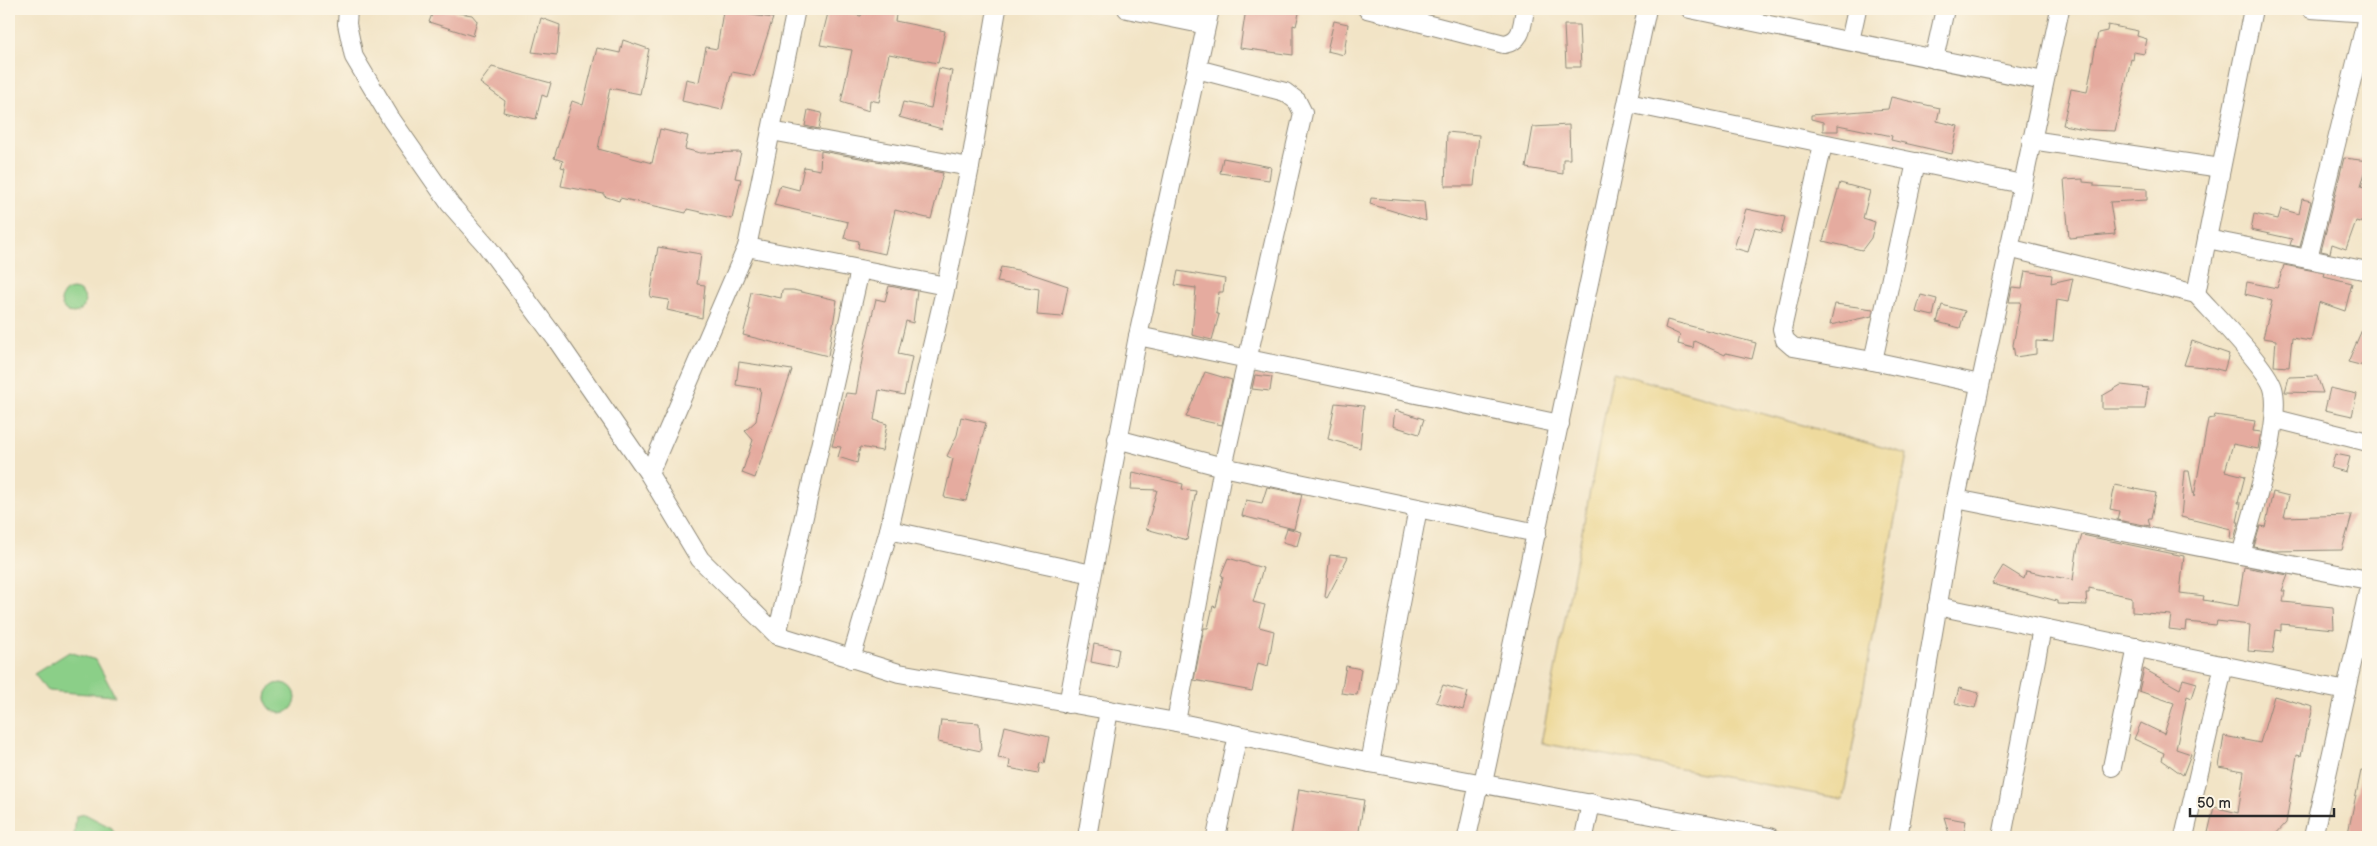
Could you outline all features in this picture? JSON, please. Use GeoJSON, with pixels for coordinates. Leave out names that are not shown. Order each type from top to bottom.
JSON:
{"type":"FeatureCollection","features":[{"type":"Feature","properties":{"kind":"street"},"geometry":{"type":"LineString","coordinates":[[348,9],[347,24],[354,57],[391,119],[450,204],[486,245],[556,339],[649,474],[700,559],[777,635],[899,673],[1176,722],[1370,763],[1770,837]]}},
{"type":"Feature","properties":{"kind":"street"},"geometry":{"type":"LineString","coordinates":[[649,474],[747,247],[796,9]]}},
{"type":"Feature","properties":{"kind":"street"},"geometry":{"type":"LineString","coordinates":[[851,659],[889,530],[946,286],[970,167],[997,9]]}},
{"type":"Feature","properties":{"kind":"street"},"geometry":{"type":"LineString","coordinates":[[1068,704],[1117,439],[1208,17],[1127,9]]}},
{"type":"Feature","properties":{"kind":"street"},"geometry":{"type":"LineString","coordinates":[[1367,9],[1418,15],[1504,44],[1513,43],[1520,36],[1525,9]]}},
{"type":"Feature","properties":{"kind":"street"},"geometry":{"type":"LineString","coordinates":[[1467,837],[1477,792],[1483,783],[1648,9]]}},
{"type":"Feature","properties":{"kind":"street"},"geometry":{"type":"LineString","coordinates":[[1690,9],[1763,16],[1850,42],[2044,81]]}},
{"type":"Feature","properties":{"kind":"street"},"geometry":{"type":"LineString","coordinates":[[1850,42],[1857,9]]}},
{"type":"Feature","properties":{"kind":"street"},"geometry":{"type":"LineString","coordinates":[[1934,59],[1945,9]]}},
{"type":"Feature","properties":{"kind":"street"},"geometry":{"type":"LineString","coordinates":[[1898,837],[1936,606],[1956,498],[2060,9]]}},
{"type":"Feature","properties":{"kind":"street"},"geometry":{"type":"LineString","coordinates":[[2196,294],[2253,9]]}},
{"type":"Feature","properties":{"kind":"street"},"geometry":{"type":"LineString","coordinates":[[2308,259],[2368,13],[2311,9]]}},
{"type":"Feature","properties":{"kind":"street"},"geometry":{"type":"LineString","coordinates":[[1176,722],[1223,467],[1303,113],[1297,101],[1285,92],[1198,69]]}},
{"type":"Feature","properties":{"kind":"street"},"geometry":{"type":"LineString","coordinates":[[1628,103],[2022,184]]}},
{"type":"Feature","properties":{"kind":"street"},"geometry":{"type":"LineString","coordinates":[[771,131],[970,167]]}},
{"type":"Feature","properties":{"kind":"street"},"geometry":{"type":"LineString","coordinates":[[2031,140],[2221,168]]}},
{"type":"Feature","properties":{"kind":"street"},"geometry":{"type":"LineString","coordinates":[[1824,144],[1782,330],[1785,340],[1793,347],[1872,361],[1980,384]]}},
{"type":"Feature","properties":{"kind":"street"},"geometry":{"type":"LineString","coordinates":[[1872,361],[1916,162]]}},
{"type":"Feature","properties":{"kind":"street"},"geometry":{"type":"LineString","coordinates":[[2208,238],[2368,271]]}},
{"type":"Feature","properties":{"kind":"street"},"geometry":{"type":"LineString","coordinates":[[747,247],[946,286]]}},
{"type":"Feature","properties":{"kind":"street"},"geometry":{"type":"LineString","coordinates":[[2008,248],[2196,294],[2264,371],[2273,388],[2276,419],[2241,555]]}},
{"type":"Feature","properties":{"kind":"street"},"geometry":{"type":"LineString","coordinates":[[777,635],[860,270]]}},
{"type":"Feature","properties":{"kind":"street"},"geometry":{"type":"LineString","coordinates":[[1138,336],[1560,424]]}},
{"type":"Feature","properties":{"kind":"street"},"geometry":{"type":"LineString","coordinates":[[2276,419],[2368,442]]}},
{"type":"Feature","properties":{"kind":"street"},"geometry":{"type":"LineString","coordinates":[[1117,439],[1223,467],[1537,532]]}},
{"type":"Feature","properties":{"kind":"street"},"geometry":{"type":"LineString","coordinates":[[1956,498],[2241,555],[2368,591],[2313,837]]}},
{"type":"Feature","properties":{"kind":"street"},"geometry":{"type":"LineString","coordinates":[[1370,763],[1418,508]]}},
{"type":"Feature","properties":{"kind":"street"},"geometry":{"type":"LineString","coordinates":[[889,530],[1092,574]]}},
{"type":"Feature","properties":{"kind":"street"},"geometry":{"type":"LineString","coordinates":[[1936,606],[2346,691]]}},
{"type":"Feature","properties":{"kind":"street"},"geometry":{"type":"LineString","coordinates":[[2002,837],[2042,628]]}},
{"type":"Feature","properties":{"kind":"street"},"geometry":{"type":"LineString","coordinates":[[2112,767],[2138,647]]}},
{"type":"Feature","properties":{"kind":"street"},"geometry":{"type":"LineString","coordinates":[[2184,837],[2224,665]]}},
{"type":"Feature","properties":{"kind":"street"},"geometry":{"type":"LineString","coordinates":[[1087,837],[1109,710]]}},
{"type":"Feature","properties":{"kind":"street"},"geometry":{"type":"LineString","coordinates":[[1216,837],[1238,735]]}},
{"type":"Feature","properties":{"kind":"street"},"geometry":{"type":"LineString","coordinates":[[1584,837],[1591,803]]}},
{"type":"Feature","properties":{"kind":"green space"},"geometry":{"type":"Polygon","coordinates":[[[73,289],[82,292],[85,301],[82,310],[73,313],[64,310],[61,301],[64,292],[73,289]]]}},
{"type":"Feature","properties":{"kind":"green space"},"geometry":{"type":"Polygon","coordinates":[[[69,652],[96,660],[115,696],[48,691],[34,674],[69,652]]]}},
{"type":"Feature","properties":{"kind":"green space"},"geometry":{"type":"Polygon","coordinates":[[[281,683],[292,687],[296,698],[292,709],[281,713],[270,709],[266,698],[270,687],[281,683]]]}},
{"type":"Feature","properties":{"kind":"green space"},"geometry":{"type":"Polygon","coordinates":[[[85,814],[112,828],[116,837],[74,837],[76,816],[85,814]]]}},
{"type":"Feature","properties":{"kind":"sand"},"geometry":{"type":"Polygon","coordinates":[[[1613,372],[1907,454],[1843,799],[1541,743],[1613,372]]]}},
{"type":"Feature","properties":{"kind":"building"},"geometry":{"type":"Polygon","coordinates":[[[434,9],[472,15],[477,21],[473,36],[429,22],[434,9]]]}},
{"type":"Feature","properties":{"kind":"building"},"geometry":{"type":"Polygon","coordinates":[[[829,9],[861,16],[863,9],[897,9],[895,21],[945,31],[938,63],[889,54],[879,102],[870,100],[869,111],[841,102],[852,50],[820,45],[829,9]]]}},
{"type":"Feature","properties":{"kind":"building"},"geometry":{"type":"Polygon","coordinates":[[[1246,9],[1300,9],[1296,26],[1293,25],[1293,55],[1240,48],[1246,9]]]}},
{"type":"Feature","properties":{"kind":"building"},"geometry":{"type":"Polygon","coordinates":[[[723,11],[773,18],[754,76],[732,72],[722,110],[682,101],[686,79],[699,82],[706,47],[717,49],[723,11]]]}},
{"type":"Feature","properties":{"kind":"building"},"geometry":{"type":"Polygon","coordinates":[[[541,18],[560,25],[557,55],[532,52],[541,18]]]}},
{"type":"Feature","properties":{"kind":"building"},"geometry":{"type":"Polygon","coordinates":[[[1334,21],[1348,24],[1344,55],[1327,51],[1334,21]]]}},
{"type":"Feature","properties":{"kind":"building"},"geometry":{"type":"Polygon","coordinates":[[[1564,25],[1579,25],[1581,67],[1566,67],[1564,25]]]}},
{"type":"Feature","properties":{"kind":"building"},"geometry":{"type":"Polygon","coordinates":[[[2108,25],[2138,31],[2137,36],[2147,39],[2144,54],[2134,52],[2133,60],[2131,59],[2115,131],[2089,130],[2063,125],[2071,89],[2087,92],[2098,33],[2107,31],[2108,25]]]}},
{"type":"Feature","properties":{"kind":"building"},"geometry":{"type":"Polygon","coordinates":[[[623,40],[649,49],[640,94],[610,88],[598,149],[652,163],[660,129],[688,136],[685,149],[700,153],[741,152],[735,178],[741,179],[732,219],[687,209],[686,213],[620,198],[619,201],[604,196],[604,194],[561,186],[565,168],[561,167],[563,161],[554,158],[572,101],[583,105],[597,48],[620,53],[623,40]]]}},
{"type":"Feature","properties":{"kind":"building"},"geometry":{"type":"Polygon","coordinates":[[[492,67],[551,83],[547,97],[542,95],[536,119],[503,112],[505,101],[480,83],[492,67]]]}},
{"type":"Feature","properties":{"kind":"building"},"geometry":{"type":"Polygon","coordinates":[[[939,68],[952,71],[942,129],[899,117],[903,102],[931,108],[939,68]]]}},
{"type":"Feature","properties":{"kind":"building"},"geometry":{"type":"Polygon","coordinates":[[[1891,97],[1940,108],[1937,121],[1958,126],[1952,154],[1891,140],[1892,136],[1838,125],[1838,131],[1823,131],[1823,122],[1811,119],[1811,115],[1888,109],[1891,97]]]}},
{"type":"Feature","properties":{"kind":"building"},"geometry":{"type":"Polygon","coordinates":[[[808,110],[822,113],[819,129],[805,126],[808,110]]]}},
{"type":"Feature","properties":{"kind":"building"},"geometry":{"type":"Polygon","coordinates":[[[1569,125],[1570,159],[1563,159],[1563,174],[1526,168],[1533,127],[1569,125]]]}},
{"type":"Feature","properties":{"kind":"building"},"geometry":{"type":"Polygon","coordinates":[[[1447,132],[1479,135],[1474,186],[1445,186],[1447,132]]]}},
{"type":"Feature","properties":{"kind":"building"},"geometry":{"type":"Polygon","coordinates":[[[821,151],[943,173],[931,219],[895,210],[885,254],[858,248],[859,241],[844,238],[848,222],[774,205],[780,185],[799,190],[804,167],[820,170],[821,151]]]}},
{"type":"Feature","properties":{"kind":"building"},"geometry":{"type":"Polygon","coordinates":[[[1223,158],[1271,167],[1269,180],[1220,173],[1223,158]]]}},
{"type":"Feature","properties":{"kind":"building"},"geometry":{"type":"Polygon","coordinates":[[[2344,158],[2368,161],[2361,187],[2368,189],[2368,224],[2356,221],[2346,249],[2332,244],[2330,253],[2321,251],[2344,158]]]}},
{"type":"Feature","properties":{"kind":"building"},"geometry":{"type":"Polygon","coordinates":[[[2083,179],[2083,182],[2094,183],[2094,186],[2147,189],[2147,200],[2110,202],[2115,234],[2069,238],[2064,180],[2083,179]]]}},
{"type":"Feature","properties":{"kind":"building"},"geometry":{"type":"Polygon","coordinates":[[[1840,183],[1870,191],[1863,218],[1875,222],[1871,238],[1862,250],[1823,241],[1840,183]]]}},
{"type":"Feature","properties":{"kind":"building"},"geometry":{"type":"Polygon","coordinates":[[[1371,198],[1424,202],[1426,221],[1370,204],[1371,198]]]}},
{"type":"Feature","properties":{"kind":"building"},"geometry":{"type":"Polygon","coordinates":[[[2302,199],[2311,201],[2300,247],[2290,245],[2292,239],[2251,230],[2254,214],[2278,219],[2281,209],[2299,214],[2302,199]]]}},
{"type":"Feature","properties":{"kind":"building"},"geometry":{"type":"Polygon","coordinates":[[[1746,209],[1785,217],[1781,234],[1755,227],[1748,252],[1734,248],[1746,209]]]}},
{"type":"Feature","properties":{"kind":"building"},"geometry":{"type":"Polygon","coordinates":[[[658,247],[701,254],[697,284],[705,285],[702,318],[667,310],[669,300],[650,297],[658,247]]]}},
{"type":"Feature","properties":{"kind":"building"},"geometry":{"type":"Polygon","coordinates":[[[2284,265],[2325,273],[2324,276],[2352,283],[2345,311],[2319,302],[2311,341],[2292,338],[2289,367],[2274,366],[2276,340],[2263,338],[2272,301],[2245,294],[2247,282],[2277,288],[2284,265]]]}},
{"type":"Feature","properties":{"kind":"building"},"geometry":{"type":"Polygon","coordinates":[[[1001,267],[1023,271],[1068,286],[1062,317],[1037,315],[1039,289],[997,282],[1001,267]]]}},
{"type":"Feature","properties":{"kind":"building"},"geometry":{"type":"Polygon","coordinates":[[[1178,271],[1225,279],[1223,292],[1219,292],[1216,313],[1219,315],[1212,340],[1192,335],[1196,288],[1175,285],[1178,271]]]}},
{"type":"Feature","properties":{"kind":"building"},"geometry":{"type":"Polygon","coordinates":[[[2025,271],[2052,275],[2051,283],[2073,278],[2068,302],[2057,300],[2053,342],[2036,341],[2036,354],[2015,357],[2013,345],[2021,302],[2009,302],[2012,287],[2022,288],[2025,271]]]}},
{"type":"Feature","properties":{"kind":"building"},"geometry":{"type":"Polygon","coordinates":[[[889,286],[917,291],[913,323],[906,321],[898,354],[912,357],[904,395],[879,390],[874,420],[887,424],[882,451],[860,447],[857,463],[838,457],[841,447],[832,446],[846,393],[856,394],[876,299],[885,301],[889,286]]]}},
{"type":"Feature","properties":{"kind":"building"},"geometry":{"type":"Polygon","coordinates":[[[782,290],[793,290],[837,300],[828,356],[743,335],[750,309],[748,308],[751,292],[781,298],[782,290]]]}},
{"type":"Feature","properties":{"kind":"building"},"geometry":{"type":"Polygon","coordinates":[[[1921,295],[1937,299],[1933,316],[1916,312],[1921,295]]]}},
{"type":"Feature","properties":{"kind":"building"},"geometry":{"type":"Polygon","coordinates":[[[1835,304],[1873,309],[1872,316],[1830,325],[1835,304]]]}},
{"type":"Feature","properties":{"kind":"building"},"geometry":{"type":"Polygon","coordinates":[[[1942,305],[1965,311],[1960,328],[1937,322],[1942,305]]]}},
{"type":"Feature","properties":{"kind":"building"},"geometry":{"type":"Polygon","coordinates":[[[2368,316],[2368,367],[2348,362],[2368,316]]]}},
{"type":"Feature","properties":{"kind":"building"},"geometry":{"type":"Polygon","coordinates":[[[1667,320],[1756,343],[1752,359],[1726,353],[1725,355],[1694,341],[1693,348],[1678,344],[1680,335],[1665,328],[1667,320]]]}},
{"type":"Feature","properties":{"kind":"building"},"geometry":{"type":"Polygon","coordinates":[[[2192,341],[2229,354],[2224,371],[2184,365],[2192,341]]]}},
{"type":"Feature","properties":{"kind":"building"},"geometry":{"type":"Polygon","coordinates":[[[739,362],[792,370],[755,478],[742,473],[753,440],[745,431],[756,421],[761,389],[736,385],[739,362]]]}},
{"type":"Feature","properties":{"kind":"building"},"geometry":{"type":"Polygon","coordinates":[[[1205,372],[1232,380],[1222,425],[1186,417],[1205,372]]]}},
{"type":"Feature","properties":{"kind":"building"},"geometry":{"type":"Polygon","coordinates":[[[1255,375],[1272,377],[1270,391],[1252,389],[1255,375]]]}},
{"type":"Feature","properties":{"kind":"building"},"geometry":{"type":"Polygon","coordinates":[[[2317,376],[2323,393],[2285,392],[2289,377],[2317,376]]]}},
{"type":"Feature","properties":{"kind":"building"},"geometry":{"type":"Polygon","coordinates":[[[2121,385],[2148,388],[2145,409],[2102,409],[2102,396],[2121,385]]]}},
{"type":"Feature","properties":{"kind":"building"},"geometry":{"type":"Polygon","coordinates":[[[2330,388],[2357,394],[2352,416],[2325,410],[2330,388]]]}},
{"type":"Feature","properties":{"kind":"building"},"geometry":{"type":"Polygon","coordinates":[[[1335,403],[1364,406],[1360,448],[1328,439],[1335,403]]]}},
{"type":"Feature","properties":{"kind":"building"},"geometry":{"type":"Polygon","coordinates":[[[1395,410],[1424,419],[1419,434],[1393,426],[1395,410]]]}},
{"type":"Feature","properties":{"kind":"building"},"geometry":{"type":"Polygon","coordinates":[[[2215,415],[2255,421],[2253,431],[2261,432],[2258,449],[2233,444],[2225,471],[2245,476],[2238,503],[2241,503],[2237,522],[2239,522],[2234,539],[2230,539],[2231,529],[2181,517],[2185,471],[2189,471],[2194,497],[2208,419],[2214,418],[2215,415]]]}},
{"type":"Feature","properties":{"kind":"building"},"geometry":{"type":"Polygon","coordinates":[[[961,417],[986,423],[966,501],[944,497],[953,459],[947,456],[957,435],[961,417]]]}},
{"type":"Feature","properties":{"kind":"building"},"geometry":{"type":"Polygon","coordinates":[[[2335,454],[2350,457],[2346,472],[2331,468],[2335,454]]]}},
{"type":"Feature","properties":{"kind":"building"},"geometry":{"type":"Polygon","coordinates":[[[1133,472],[1183,484],[1182,489],[1196,491],[1187,540],[1146,529],[1157,490],[1131,489],[1133,472]]]}},
{"type":"Feature","properties":{"kind":"building"},"geometry":{"type":"Polygon","coordinates":[[[2115,485],[2156,493],[2151,519],[2148,519],[2150,526],[2117,520],[2119,511],[2110,509],[2115,485]]]}},
{"type":"Feature","properties":{"kind":"building"},"geometry":{"type":"Polygon","coordinates":[[[1267,487],[1302,494],[1294,529],[1242,516],[1246,500],[1262,503],[1267,487]]]}},
{"type":"Feature","properties":{"kind":"building"},"geometry":{"type":"Polygon","coordinates":[[[2273,492],[2289,496],[2284,517],[2352,515],[2342,550],[2274,551],[2254,547],[2260,526],[2265,527],[2273,492]]]}},
{"type":"Feature","properties":{"kind":"building"},"geometry":{"type":"Polygon","coordinates":[[[1287,528],[1301,532],[1297,546],[1283,542],[1287,528]]]}},
{"type":"Feature","properties":{"kind":"building"},"geometry":{"type":"Polygon","coordinates":[[[2082,535],[2184,556],[2180,593],[2204,596],[2203,600],[2238,606],[2244,567],[2288,575],[2282,591],[2285,591],[2283,602],[2333,607],[2334,629],[2281,624],[2281,631],[2276,630],[2273,653],[2248,651],[2250,625],[2217,621],[2216,625],[2187,622],[2186,631],[2169,629],[2171,615],[2132,612],[2132,597],[2089,588],[2089,593],[2086,593],[2087,605],[2057,604],[2057,601],[1992,584],[2003,566],[2024,579],[2026,571],[2073,580],[2077,551],[2082,535]]]}},
{"type":"Feature","properties":{"kind":"building"},"geometry":{"type":"Polygon","coordinates":[[[1330,555],[1348,557],[1327,598],[1325,597],[1330,555]]]}},
{"type":"Feature","properties":{"kind":"building"},"geometry":{"type":"Polygon","coordinates":[[[1228,558],[1263,568],[1253,602],[1265,605],[1259,627],[1274,631],[1268,666],[1258,663],[1252,691],[1194,680],[1204,628],[1208,628],[1213,606],[1216,607],[1223,576],[1221,575],[1228,558]]]}},
{"type":"Feature","properties":{"kind":"building"},"geometry":{"type":"Polygon","coordinates":[[[1094,644],[1119,649],[1116,667],[1091,662],[1094,644]]]}},
{"type":"Feature","properties":{"kind":"building"},"geometry":{"type":"Polygon","coordinates":[[[1346,666],[1361,669],[1357,695],[1341,693],[1346,666]]]}},
{"type":"Feature","properties":{"kind":"building"},"geometry":{"type":"Polygon","coordinates":[[[2144,669],[2180,689],[2183,679],[2197,683],[2192,698],[2187,696],[2176,749],[2191,754],[2183,775],[2162,760],[2164,753],[2134,739],[2141,723],[2164,734],[2174,703],[2139,691],[2144,669]]]}},
{"type":"Feature","properties":{"kind":"building"},"geometry":{"type":"Polygon","coordinates":[[[1443,685],[1468,692],[1463,710],[1436,702],[1443,685]]]}},
{"type":"Feature","properties":{"kind":"building"},"geometry":{"type":"Polygon","coordinates":[[[1959,688],[1979,693],[1975,708],[1955,703],[1959,688]]]}},
{"type":"Feature","properties":{"kind":"building"},"geometry":{"type":"Polygon","coordinates":[[[2274,696],[2313,707],[2308,729],[2306,729],[2301,756],[2297,755],[2286,823],[2273,837],[2207,837],[2214,807],[2238,813],[2244,771],[2219,767],[2224,736],[2260,743],[2274,696]]]}},
{"type":"Feature","properties":{"kind":"building"},"geometry":{"type":"Polygon","coordinates":[[[941,720],[979,723],[981,751],[938,742],[941,720]]]}},
{"type":"Feature","properties":{"kind":"building"},"geometry":{"type":"Polygon","coordinates":[[[1005,726],[1049,737],[1044,764],[1040,763],[1038,774],[1009,768],[1010,760],[998,758],[1005,726]]]}},
{"type":"Feature","properties":{"kind":"building"},"geometry":{"type":"Polygon","coordinates":[[[2361,771],[2368,772],[2368,837],[2348,833],[2361,771]]]}},
{"type":"Feature","properties":{"kind":"building"},"geometry":{"type":"Polygon","coordinates":[[[1299,789],[1364,800],[1358,837],[1291,837],[1299,789]]]}},
{"type":"Feature","properties":{"kind":"building"},"geometry":{"type":"Polygon","coordinates":[[[1944,817],[1966,821],[1963,837],[1950,837],[1944,817]]]}}]}
